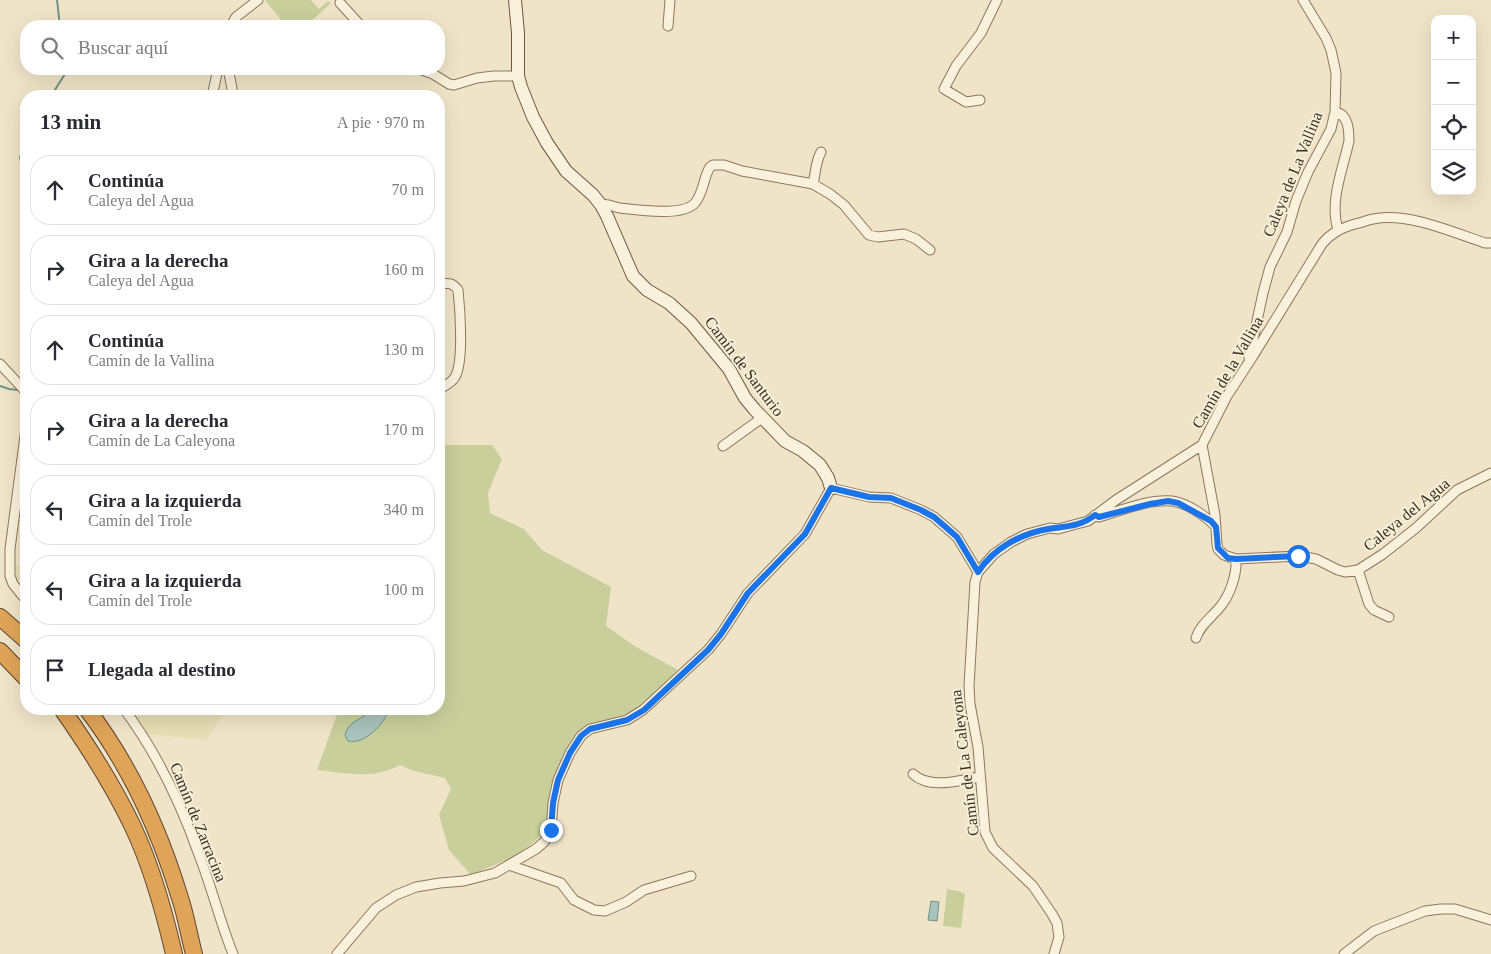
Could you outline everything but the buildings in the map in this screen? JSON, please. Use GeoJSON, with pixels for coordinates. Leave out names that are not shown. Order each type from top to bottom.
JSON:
{"type":"FeatureCollection","features":[{"type":"Feature","properties":{"kind":"highway"},"geometry":{"type":"LineString","coordinates":[[0,609],[20,633]]}},
{"type":"Feature","properties":{"kind":"highway"},"geometry":{"type":"LineString","coordinates":[[0,617],[20,634]]}},
{"type":"Feature","properties":{"kind":"highway"},"geometry":{"type":"LineString","coordinates":[[0,643],[20,662]]}},
{"type":"Feature","properties":{"kind":"highway"},"geometry":{"type":"LineString","coordinates":[[0,651],[20,672]]}},
{"type":"Feature","properties":{"kind":"highway"},"geometry":{"type":"LineString","coordinates":[[58,715],[81,746],[108,788],[150,870]]}},
{"type":"Feature","properties":{"kind":"highway"},"geometry":{"type":"LineString","coordinates":[[66,715],[87,744],[134,828],[162,904],[174,954]]}},
{"type":"Feature","properties":{"kind":"highway"},"geometry":{"type":"LineString","coordinates":[[91,715],[115,752],[155,830],[180,898],[194,954]]}},
{"type":"Feature","properties":{"kind":"street"},"geometry":{"type":"LineString","coordinates":[[234,20],[258,0]]}},
{"type":"Feature","properties":{"kind":"street","name":"Camín de Santurio"},"geometry":{"type":"LineString","coordinates":[[515,0],[518,33],[518,76],[533,117],[547,143],[566,171],[593,195],[601,205],[633,276],[647,290],[669,303],[703,336],[732,374],[745,398],[785,441],[820,465],[828,478],[831,488]]}},
{"type":"Feature","properties":{"kind":"street"},"geometry":{"type":"LineString","coordinates":[[668,26],[670,0]]}},
{"type":"Feature","properties":{"kind":"street"},"geometry":{"type":"LineString","coordinates":[[980,100],[966,102],[944,89],[956,66],[981,33],[997,0]]}},
{"type":"Feature","properties":{"kind":"street","name":"Caleya de La Vallina"},"geometry":{"type":"LineString","coordinates":[[1248,364],[1270,267],[1287,232],[1296,201],[1308,172],[1331,129],[1334,112],[1336,73],[1331,50],[1326,38],[1303,0]]}},
{"type":"Feature","properties":{"kind":"street"},"geometry":{"type":"LineString","coordinates":[[340,3],[356,20]]}},
{"type":"Feature","properties":{"kind":"street"},"geometry":{"type":"LineString","coordinates":[[213,90],[217,75]]}},
{"type":"Feature","properties":{"kind":"street"},"geometry":{"type":"LineString","coordinates":[[229,75],[232,90]]}},
{"type":"Feature","properties":{"kind":"street"},"geometry":{"type":"LineString","coordinates":[[435,75],[454,85],[476,78],[518,76]]}},
{"type":"Feature","properties":{"kind":"street"},"geometry":{"type":"LineString","coordinates":[[1334,112],[1342,114],[1345,118],[1349,132],[1348,146],[1336,195],[1338,230]]}},
{"type":"Feature","properties":{"kind":"street"},"geometry":{"type":"LineString","coordinates":[[813,184],[816,176],[816,160],[821,152]]}},
{"type":"Feature","properties":{"kind":"street"},"geometry":{"type":"LineString","coordinates":[[601,205],[673,211],[690,208],[700,197],[708,170],[713,165],[719,165],[813,184],[844,205],[869,235],[878,237],[904,234],[916,239],[930,250]]}},
{"type":"Feature","properties":{"kind":"street","name":"Camín de la Vallina"},"geometry":{"type":"LineString","coordinates":[[978,572],[994,554],[1027,534],[1050,528],[1058,529],[1088,521],[1116,500],[1202,445],[1218,413],[1322,244],[1338,230],[1373,219],[1394,218],[1427,224],[1485,243],[1491,243]]}},
{"type":"Feature","properties":{"kind":"street"},"geometry":{"type":"LineString","coordinates":[[445,283],[449,282],[458,290],[461,346],[456,376],[445,386]]}},
{"type":"Feature","properties":{"kind":"street"},"geometry":{"type":"LineString","coordinates":[[0,364],[20,386]]}},
{"type":"Feature","properties":{"kind":"street"},"geometry":{"type":"LineString","coordinates":[[723,446],[762,418]]}},
{"type":"Feature","properties":{"kind":"street"},"geometry":{"type":"LineString","coordinates":[[1196,638],[1201,626],[1219,608],[1227,596],[1236,567],[1236,559],[1228,558],[1218,548],[1214,505],[1202,445]]}},
{"type":"Feature","properties":{"kind":"street"},"geometry":{"type":"LineString","coordinates":[[20,473],[10,549],[10,576],[13,584],[20,593]]}},
{"type":"Feature","properties":{"kind":"street","name":"Caleya del Agua"},"geometry":{"type":"LineString","coordinates":[[1236,559],[1298,556],[1316,559],[1345,572],[1358,570],[1383,554],[1416,528],[1457,490],[1491,474]]}},
{"type":"Feature","properties":{"kind":"street"},"geometry":{"type":"LineString","coordinates":[[337,954],[376,908],[396,895],[416,887],[477,878],[495,873],[536,849],[544,842],[551,830],[553,803],[558,780],[570,753],[581,736],[590,729],[627,720],[644,710],[708,650],[748,593],[805,534],[831,488],[869,497],[891,498],[928,513],[957,537],[978,572]]}},
{"type":"Feature","properties":{"kind":"street"},"geometry":{"type":"LineString","coordinates":[[1095,515],[1099,517],[1150,504],[1173,502],[1188,507],[1216,527]]}},
{"type":"Feature","properties":{"kind":"street"},"geometry":{"type":"LineString","coordinates":[[1358,570],[1369,604],[1374,610],[1388,617]]}},
{"type":"Feature","properties":{"kind":"street","name":"Camín de La Caleyona"},"geometry":{"type":"LineString","coordinates":[[978,572],[975,582],[969,686],[970,704],[978,747],[983,822],[987,839],[993,848],[1033,886],[1052,914],[1057,924],[1059,937],[1054,954]]}},
{"type":"Feature","properties":{"kind":"street","name":"Camín de Zarracina"},"geometry":{"type":"LineString","coordinates":[[128,715],[161,767],[176,799],[199,855],[232,954]]}},
{"type":"Feature","properties":{"kind":"street"},"geometry":{"type":"LineString","coordinates":[[913,774],[934,783],[980,777]]}},
{"type":"Feature","properties":{"kind":"street"},"geometry":{"type":"LineString","coordinates":[[509,865],[561,883],[574,900],[594,910],[605,911],[626,902],[644,890],[691,876]]}},
{"type":"Feature","properties":{"kind":"street"},"geometry":{"type":"LineString","coordinates":[[1344,954],[1374,931],[1425,912],[1455,909],[1491,920]]}},
{"type":"Feature","properties":{"kind":"shaded area"},"geometry":{"type":"Polygon","coordinates":[[[15,566],[20,566],[20,584],[17,581],[15,566]]]}},
{"type":"Feature","properties":{"kind":"shaded area"},"geometry":{"type":"Polygon","coordinates":[[[134,715],[222,715],[206,740],[148,734],[134,715]]]}},
{"type":"Feature","properties":{"kind":"green space"},"geometry":{"type":"Polygon","coordinates":[[[265,0],[311,0],[319,9],[328,1],[331,3],[313,20],[281,20],[265,0]]]}},
{"type":"Feature","properties":{"kind":"green space"},"geometry":{"type":"Polygon","coordinates":[[[445,445],[492,445],[502,459],[488,493],[490,513],[524,529],[542,550],[611,587],[606,626],[636,647],[678,670],[637,710],[580,731],[561,774],[546,831],[520,854],[471,875],[449,850],[439,815],[451,789],[445,778],[414,771],[400,765],[380,773],[370,774],[349,774],[317,770],[337,715],[445,715],[445,445]]]}},
{"type":"Feature","properties":{"kind":"green space"},"geometry":{"type":"Polygon","coordinates":[[[947,889],[965,894],[961,928],[943,926],[947,889]]]}},
{"type":"Feature","properties":{"kind":"water"},"geometry":{"type":"Polygon","coordinates":[[[386,715],[374,732],[361,740],[348,741],[345,735],[349,726],[364,716],[386,715]]]}},
{"type":"Feature","properties":{"kind":"water"},"geometry":{"type":"Polygon","coordinates":[[[931,901],[939,902],[937,921],[928,920],[931,901]]]}},
{"type":"Feature","properties":{"kind":"waterway"},"geometry":{"type":"LineString","coordinates":[[57,0],[59,20]]}},
{"type":"Feature","properties":{"kind":"waterway"},"geometry":{"type":"LineString","coordinates":[[55,90],[64,75]]}},
{"type":"Feature","properties":{"kind":"waterway"},"geometry":{"type":"LineString","coordinates":[[0,386],[18,390]]}},
{"type":"Feature","properties":{"kind":"route"},"geometry":{"type":"LineString","coordinates":[[551,830],[553,803],[558,780],[570,753],[581,736],[590,729],[627,720],[644,710],[708,650],[748,593],[805,534],[823,499],[831,488],[869,497],[891,498],[934,517],[962,542],[974,568],[978,572],[994,554],[1027,534],[1050,528],[1058,529],[1088,521],[1095,515],[1099,517],[1128,508],[1168,501],[1188,507],[1211,521],[1216,527],[1218,548],[1228,558],[1298,556]]}}]}
